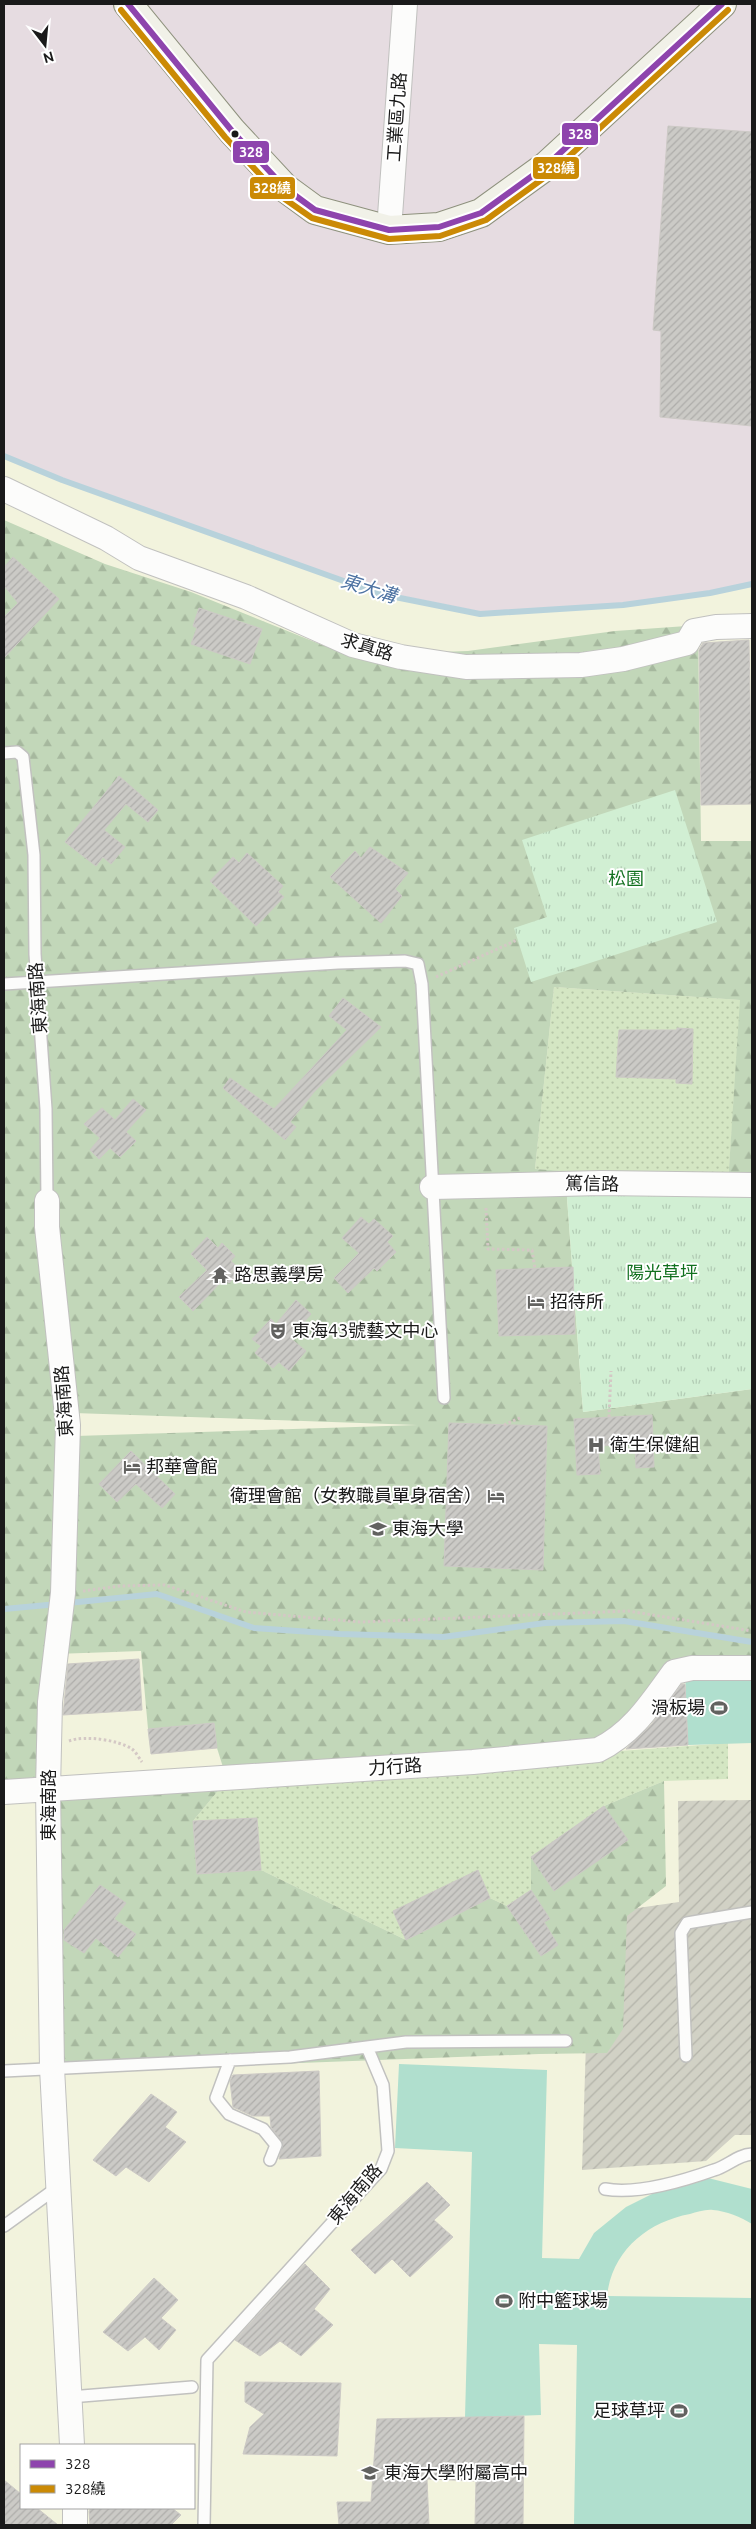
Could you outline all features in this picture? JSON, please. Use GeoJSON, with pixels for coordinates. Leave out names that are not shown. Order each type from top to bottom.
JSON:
{"type":"FeatureCollection","features":[{"type":"Feature","properties":{"kind":"street"},"geometry":{"type":"LineString","coordinates":[[128,4],[232,131],[285,188],[315,210],[389,230],[439,227],[481,213],[546,166],[722,4]]}},
{"type":"Feature","properties":{"kind":"street","name":"工業區九路"},"geometry":{"type":"LineString","coordinates":[[389,230],[405,4]]}},
{"type":"Feature","properties":{"kind":"street","name":"求真路"},"geometry":{"type":"LineString","coordinates":[[4,489],[106,538],[139,558],[246,597],[353,645],[401,657],[466,667],[581,665],[624,659],[687,643],[694,631],[716,627],[752,626]]}},
{"type":"Feature","properties":{"kind":"street","name":"篤信路"},"geometry":{"type":"LineString","coordinates":[[432,1187],[601,1183],[752,1185]]}},
{"type":"Feature","properties":{"kind":"street","name":"東海南路"},"geometry":{"type":"LineString","coordinates":[[47,1202],[47,1227],[68,1425],[63,1593],[50,1702],[48,1789],[52,2068],[72,2444]]}},
{"type":"Feature","properties":{"kind":"street","name":"力行路"},"geometry":{"type":"LineString","coordinates":[[4,1792],[473,1762],[598,1750],[614,1742],[642,1716],[674,1672],[692,1668],[752,1668]]}},
{"type":"Feature","properties":{"kind":"street"},"geometry":{"type":"LineString","coordinates":[[75,2509],[75,2525]]}},
{"type":"Feature","properties":{"kind":"lane","name":"東海南路"},"geometry":{"type":"LineString","coordinates":[[4,753],[16,752],[23,757],[34,855],[34,954],[38,982],[46,1109],[47,1202]]}},
{"type":"Feature","properties":{"kind":"lane"},"geometry":{"type":"LineString","coordinates":[[4,984],[405,961],[418,964],[422,984],[444,1398]]}},
{"type":"Feature","properties":{"kind":"lane"},"geometry":{"type":"LineString","coordinates":[[686,2056],[681,1933],[687,1923],[752,1912]]}},
{"type":"Feature","properties":{"kind":"lane"},"geometry":{"type":"LineString","coordinates":[[4,2071],[290,2057],[406,2042],[566,2041]]}},
{"type":"Feature","properties":{"kind":"lane","name":"東海南路"},"geometry":{"type":"LineString","coordinates":[[204,2525],[207,2360],[380,2169],[388,2151],[383,2085],[367,2047]]}},
{"type":"Feature","properties":{"kind":"lane"},"geometry":{"type":"LineString","coordinates":[[230,2060],[216,2098],[229,2114],[263,2129],[276,2145],[270,2160]]}},
{"type":"Feature","properties":{"kind":"lane"},"geometry":{"type":"LineString","coordinates":[[605,2189],[636,2190],[716,2170],[740,2155],[752,2154]]}},
{"type":"Feature","properties":{"kind":"lane"},"geometry":{"type":"LineString","coordinates":[[4,2226],[58,2187]]}},
{"type":"Feature","properties":{"kind":"lane"},"geometry":{"type":"LineString","coordinates":[[70,2397],[192,2388]]}},
{"type":"Feature","properties":{"kind":"path"},"geometry":{"type":"LineString","coordinates":[[422,984],[518,940]]}},
{"type":"Feature","properties":{"kind":"path"},"geometry":{"type":"LineString","coordinates":[[484,1185],[488,1249],[532,1250],[535,1268]]}},
{"type":"Feature","properties":{"kind":"path"},"geometry":{"type":"LineString","coordinates":[[609,1417],[610,1371]]}},
{"type":"Feature","properties":{"kind":"path"},"geometry":{"type":"LineString","coordinates":[[504,1425],[522,1417]]}},
{"type":"Feature","properties":{"kind":"path"},"geometry":{"type":"LineString","coordinates":[[63,1593],[120,1586],[165,1585],[246,1612],[360,1622],[628,1610],[752,1632]]}},
{"type":"Feature","properties":{"kind":"path"},"geometry":{"type":"LineString","coordinates":[[49,1749],[77,1738],[109,1741],[132,1750],[142,1762],[150,1764]]}},
{"type":"Feature","properties":{"kind":"shaded area"},"geometry":{"type":"Polygon","coordinates":[[[4,4],[752,4],[752,584],[710,593],[623,605],[480,614],[380,594],[62,480],[4,456],[4,4]]]}},
{"type":"Feature","properties":{"kind":"shaded area","name":"東海大學"},"geometry":{"type":"Polygon","coordinates":[[[4,456],[62,480],[380,594],[480,614],[623,605],[710,593],[752,584],[752,2525],[4,2525],[4,456]]]}},
{"type":"Feature","properties":{"kind":"shaded area"},"geometry":{"type":"Polygon","coordinates":[[[752,1800],[752,2135],[735,2135],[706,2161],[582,2170],[590,1915],[679,1902],[678,1801],[752,1800]]]}},
{"type":"Feature","properties":{"kind":"green space"},"geometry":{"type":"Polygon","coordinates":[[[4,520],[105,564],[191,592],[347,655],[468,651],[615,631],[701,625],[698,633],[701,841],[752,841],[752,1185],[728,1183],[740,1000],[554,987],[535,1169],[565,1171],[583,1412],[752,1389],[752,1671],[685,1673],[585,1751],[227,1780],[193,1821],[197,1874],[261,1870],[406,1940],[490,1898],[507,1906],[531,1890],[531,1857],[604,1806],[664,1781],[666,1886],[627,1916],[623,2029],[607,2053],[64,2072],[48,1789],[4,1786],[4,520]],[[74,1413],[76,1436],[418,1425],[417,1425],[74,1413]],[[141,1651],[55,1654],[48,1788],[227,1780],[217,1748],[214,1723],[148,1729],[141,1651]]]}},
{"type":"Feature","properties":{"kind":"green space","name":"松園"},"geometry":{"type":"Polygon","coordinates":[[[675,790],[717,922],[531,982],[514,928],[547,917],[522,840],[675,790]]]}},
{"type":"Feature","properties":{"kind":"green space"},"geometry":{"type":"Polygon","coordinates":[[[554,987],[741,1000],[728,1183],[535,1169],[554,987]]]}},
{"type":"Feature","properties":{"kind":"green space","name":"陽光草坪"},"geometry":{"type":"Polygon","coordinates":[[[565,1171],[752,1185],[752,1389],[583,1412],[565,1171]]]}},
{"type":"Feature","properties":{"kind":"green space","name":"滑板場"},"geometry":{"type":"Polygon","coordinates":[[[752,1671],[752,1743],[688,1745],[685,1673],[752,1671]]]}},
{"type":"Feature","properties":{"kind":"green space"},"geometry":{"type":"Polygon","coordinates":[[[728,1743],[728,1779],[664,1781],[604,1806],[531,1857],[531,1890],[507,1906],[490,1898],[406,1940],[261,1870],[257,1818],[193,1821],[227,1780],[728,1743]]]}},
{"type":"Feature","properties":{"kind":"green space"},"geometry":{"type":"Polygon","coordinates":[[[399,2064],[547,2070],[542,2258],[579,2259],[594,2233],[626,2207],[660,2190],[708,2178],[752,2189],[752,2224],[728,2213],[707,2210],[674,2218],[646,2232],[624,2252],[616,2265],[610,2280],[607,2296],[752,2298],[752,2525],[574,2525],[577,2345],[539,2344],[541,2415],[465,2418],[472,2152],[395,2148],[399,2064]]]}},
{"type":"Feature","properties":{"kind":"building"},"geometry":{"type":"Polygon","coordinates":[[[668,126],[752,132],[752,426],[660,417],[661,331],[653,330],[668,126]]]}},
{"type":"Feature","properties":{"kind":"building"},"geometry":{"type":"Polygon","coordinates":[[[13,557],[59,599],[4,658],[4,617],[18,603],[4,586],[4,567],[13,557]]]}},
{"type":"Feature","properties":{"kind":"building"},"geometry":{"type":"Polygon","coordinates":[[[199,608],[262,629],[250,664],[191,644],[197,628],[193,626],[199,608]]]}},
{"type":"Feature","properties":{"kind":"building"},"geometry":{"type":"Polygon","coordinates":[[[749,640],[752,804],[701,805],[699,650],[703,643],[749,640]]]}},
{"type":"Feature","properties":{"kind":"building"},"geometry":{"type":"Polygon","coordinates":[[[119,776],[158,810],[148,822],[126,804],[104,830],[125,847],[111,864],[103,857],[96,866],[65,842],[119,776]]]}},
{"type":"Feature","properties":{"kind":"building"},"geometry":{"type":"Polygon","coordinates":[[[370,847],[408,873],[395,889],[402,896],[381,923],[330,877],[355,851],[361,858],[370,847]]]}},
{"type":"Feature","properties":{"kind":"building"},"geometry":{"type":"Polygon","coordinates":[[[247,853],[283,886],[278,892],[284,897],[256,926],[210,881],[233,857],[239,863],[247,853]]]}},
{"type":"Feature","properties":{"kind":"building"},"geometry":{"type":"Polygon","coordinates":[[[343,998],[381,1027],[314,1092],[290,1122],[296,1127],[285,1140],[223,1088],[230,1078],[274,1109],[347,1030],[329,1016],[343,998]]]}},
{"type":"Feature","properties":{"kind":"building"},"geometry":{"type":"Polygon","coordinates":[[[677,1028],[693,1029],[692,1084],[676,1083],[676,1079],[616,1077],[619,1030],[677,1030],[677,1028]]]}},
{"type":"Feature","properties":{"kind":"building"},"geometry":{"type":"Polygon","coordinates":[[[133,1099],[146,1110],[126,1132],[136,1141],[120,1157],[110,1148],[99,1159],[90,1150],[100,1138],[84,1124],[102,1108],[115,1120],[133,1099]]]}},
{"type":"Feature","properties":{"kind":"building"},"geometry":{"type":"Polygon","coordinates":[[[361,1217],[369,1224],[374,1219],[393,1236],[387,1242],[396,1252],[377,1271],[374,1268],[348,1293],[334,1278],[359,1253],[342,1238],[361,1217]]]}},
{"type":"Feature","properties":{"kind":"building","name":"路思義學房"},"geometry":{"type":"Polygon","coordinates":[[[207,1237],[218,1248],[222,1243],[235,1256],[231,1261],[241,1271],[229,1283],[224,1279],[193,1311],[179,1297],[207,1270],[191,1254],[207,1237]]]}},
{"type":"Feature","properties":{"kind":"building","name":"招待所"},"geometry":{"type":"Polygon","coordinates":[[[573,1267],[575,1334],[499,1336],[496,1270],[573,1267]]]}},
{"type":"Feature","properties":{"kind":"building","name":"東海43號藝文中心"},"geometry":{"type":"Polygon","coordinates":[[[296,1300],[311,1314],[290,1338],[306,1351],[289,1371],[279,1362],[273,1368],[255,1353],[261,1346],[252,1339],[271,1319],[276,1324],[296,1300]]]}},
{"type":"Feature","properties":{"kind":"building","name":"衛生保健組"},"geometry":{"type":"Polygon","coordinates":[[[652,1415],[654,1467],[636,1468],[635,1444],[598,1446],[600,1474],[577,1475],[574,1419],[652,1415]]]}},
{"type":"Feature","properties":{"kind":"building","name":"衛理會館（女教職員單身宿舍）"},"geometry":{"type":"Polygon","coordinates":[[[449,1423],[547,1426],[543,1570],[444,1566],[449,1423]]]}},
{"type":"Feature","properties":{"kind":"building","name":"邦華會館"},"geometry":{"type":"Polygon","coordinates":[[[131,1451],[175,1494],[162,1508],[136,1484],[117,1502],[99,1484],[131,1451]]]}},
{"type":"Feature","properties":{"kind":"building"},"geometry":{"type":"Polygon","coordinates":[[[139,1659],[142,1710],[63,1715],[68,1664],[139,1659]]]}},
{"type":"Feature","properties":{"kind":"building"},"geometry":{"type":"Polygon","coordinates":[[[682,1684],[685,1684],[688,1745],[626,1749],[651,1725],[682,1684]]]}},
{"type":"Feature","properties":{"kind":"building"},"geometry":{"type":"Polygon","coordinates":[[[214,1723],[217,1748],[151,1754],[148,1729],[214,1723]]]}},
{"type":"Feature","properties":{"kind":"building"},"geometry":{"type":"Polygon","coordinates":[[[604,1806],[628,1840],[554,1891],[531,1857],[604,1806]]]}},
{"type":"Feature","properties":{"kind":"building"},"geometry":{"type":"Polygon","coordinates":[[[257,1818],[261,1870],[197,1874],[193,1821],[257,1818]]]}},
{"type":"Feature","properties":{"kind":"building"},"geometry":{"type":"Polygon","coordinates":[[[478,1870],[490,1898],[406,1940],[393,1911],[478,1870]]]}},
{"type":"Feature","properties":{"kind":"building"},"geometry":{"type":"Polygon","coordinates":[[[100,1885],[126,1903],[114,1919],[136,1934],[118,1957],[96,1938],[84,1953],[64,1940],[64,1930],[100,1885]]]}},
{"type":"Feature","properties":{"kind":"building"},"geometry":{"type":"Polygon","coordinates":[[[531,1890],[550,1919],[544,1922],[558,1945],[541,1956],[507,1906],[531,1890]]]}},
{"type":"Feature","properties":{"kind":"building"},"geometry":{"type":"Polygon","coordinates":[[[319,2071],[321,2156],[279,2159],[283,2143],[271,2127],[270,2116],[253,2116],[233,2107],[230,2081],[233,2075],[319,2071]]]}},
{"type":"Feature","properties":{"kind":"building"},"geometry":{"type":"Polygon","coordinates":[[[151,2094],[177,2112],[165,2127],[186,2142],[149,2182],[126,2167],[116,2176],[93,2160],[151,2094]]]}},
{"type":"Feature","properties":{"kind":"building"},"geometry":{"type":"Polygon","coordinates":[[[427,2182],[450,2205],[434,2220],[453,2237],[410,2277],[392,2259],[375,2274],[351,2250],[427,2182]]]}},
{"type":"Feature","properties":{"kind":"building"},"geometry":{"type":"Polygon","coordinates":[[[305,2264],[330,2289],[314,2309],[333,2325],[301,2356],[280,2341],[260,2356],[235,2340],[305,2264]]]}},
{"type":"Feature","properties":{"kind":"building"},"geometry":{"type":"Polygon","coordinates":[[[154,2278],[178,2300],[161,2318],[176,2330],[159,2350],[145,2337],[128,2351],[103,2332],[154,2278]]]}},
{"type":"Feature","properties":{"kind":"building"},"geometry":{"type":"Polygon","coordinates":[[[245,2382],[341,2383],[337,2456],[243,2454],[250,2427],[264,2414],[245,2402],[245,2382]]]}},
{"type":"Feature","properties":{"kind":"building"},"geometry":{"type":"Polygon","coordinates":[[[524,2416],[523,2525],[475,2525],[476,2481],[427,2479],[429,2525],[339,2525],[337,2502],[371,2502],[377,2419],[524,2416]]]}},
{"type":"Feature","properties":{"kind":"building"},"geometry":{"type":"Polygon","coordinates":[[[4,2480],[20,2493],[20,2509],[38,2509],[58,2525],[4,2525],[4,2480]]]}},
{"type":"Feature","properties":{"kind":"building"},"geometry":{"type":"Polygon","coordinates":[[[90,2509],[173,2509],[181,2515],[171,2525],[90,2525],[90,2509]]]}},
{"type":"Feature","properties":{"kind":"waterway","name":"東大溝"},"geometry":{"type":"LineString","coordinates":[[4,456],[62,480],[380,594],[480,614],[623,605],[710,593],[752,584]]}},
{"type":"Feature","properties":{"kind":"waterway"},"geometry":{"type":"LineString","coordinates":[[68,1603],[157,1594],[254,1628],[340,1634],[443,1637],[545,1623],[624,1621],[752,1642]]}},
{"type":"Feature","properties":{"kind":"waterway"},"geometry":{"type":"LineString","coordinates":[[4,1609],[58,1604]]}},
{"type":"Feature","properties":{"kind":"transit line","name":"328"},"geometry":{"type":"LineString","coordinates":[[128,4],[232,131],[285,188],[315,210],[389,230],[439,227],[481,213],[546,166],[722,4]]}},
{"type":"Feature","properties":{"kind":"transit line","name":"328繞"},"geometry":{"type":"LineString","coordinates":[[121,10],[225,137],[279,195],[312,218],[389,239],[440,236],[486,220],[552,172],[728,10]]}},
{"type":"Feature","properties":{"kind":"place","name":"路思義學房"},"geometry":{"type":"Point","coordinates":[220,1275]}},
{"type":"Feature","properties":{"kind":"place","name":"招待所"},"geometry":{"type":"Point","coordinates":[536,1302]}},
{"type":"Feature","properties":{"kind":"place","name":"東海43號藝文中心"},"geometry":{"type":"Point","coordinates":[278,1331]}},
{"type":"Feature","properties":{"kind":"place","name":"衛生保健組"},"geometry":{"type":"Point","coordinates":[596,1445]}},
{"type":"Feature","properties":{"kind":"place","name":"邦華會館"},"geometry":{"type":"Point","coordinates":[132,1467]}},
{"type":"Feature","properties":{"kind":"place","name":"衛理會館（女教職員單身宿舍）"},"geometry":{"type":"Point","coordinates":[496,1496]}},
{"type":"Feature","properties":{"kind":"place","name":"東海大學"},"geometry":{"type":"Point","coordinates":[378,1529]}},
{"type":"Feature","properties":{"kind":"place","name":"滑板場"},"geometry":{"type":"Point","coordinates":[719,1708]}},
{"type":"Feature","properties":{"kind":"place","name":"附中籃球場"},"geometry":{"type":"Point","coordinates":[504,2301]}},
{"type":"Feature","properties":{"kind":"place","name":"足球草坪"},"geometry":{"type":"Point","coordinates":[679,2411]}},
{"type":"Feature","properties":{"kind":"place","name":"東海大學附屬高中"},"geometry":{"type":"Point","coordinates":[370,2473]}}]}
